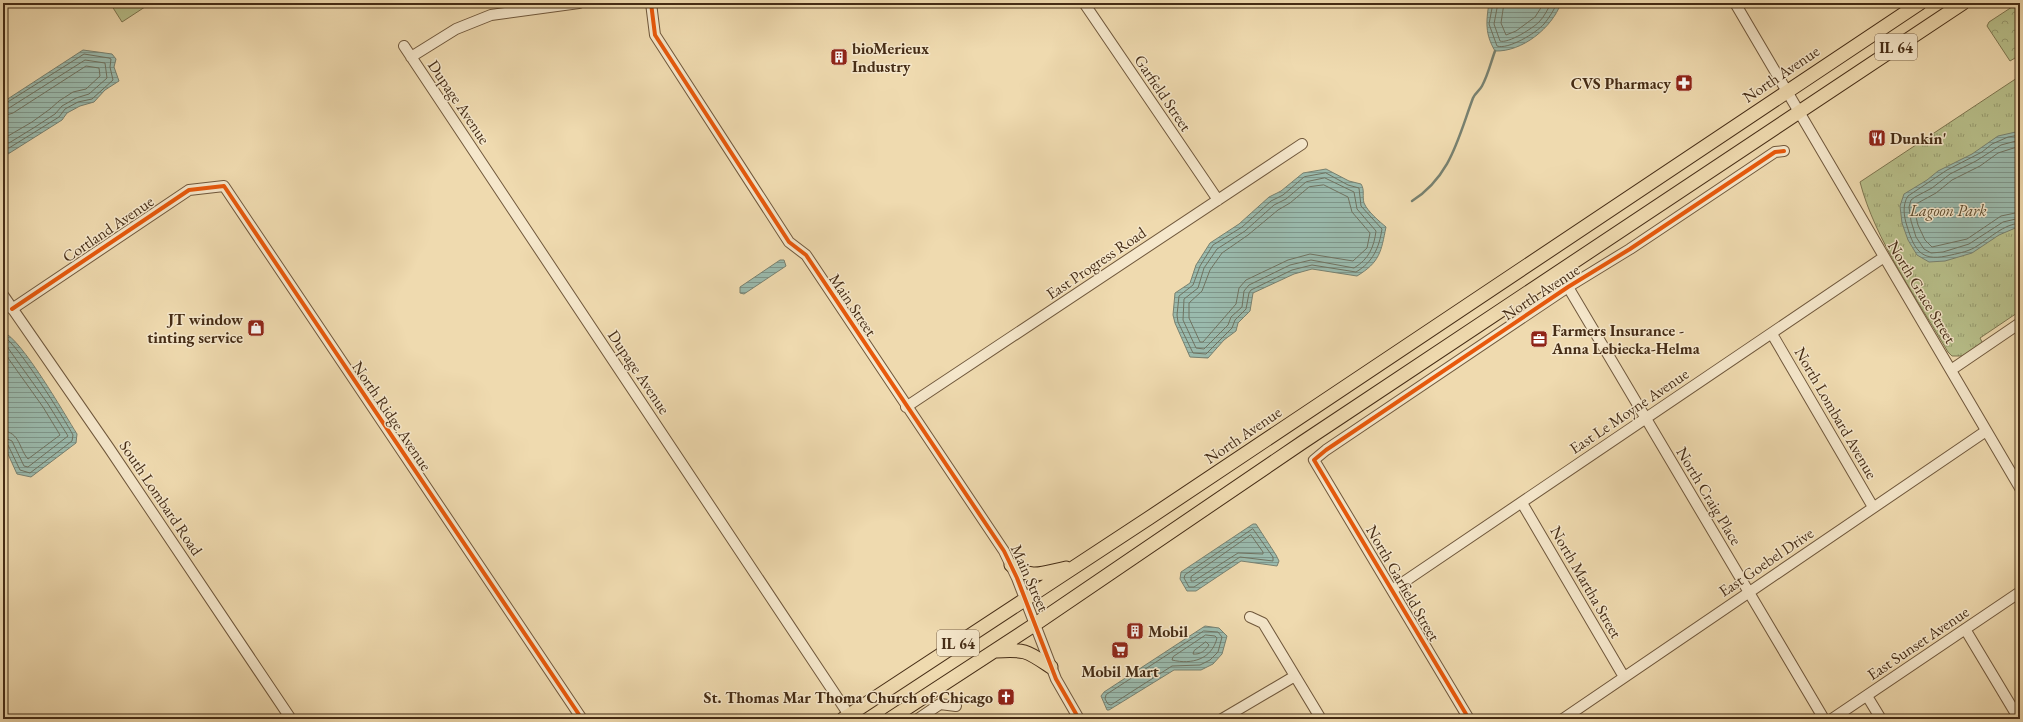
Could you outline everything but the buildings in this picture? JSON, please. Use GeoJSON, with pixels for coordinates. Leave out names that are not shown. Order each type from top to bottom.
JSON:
{"type":"FeatureCollection","features":[{"type":"Feature","properties":{"kind":"main road","name":"North Avenue"},"geometry":{"type":"LineString","coordinates":[[846,717],[1074,567],[1786,91],[1906,7],[1920,3]]}},
{"type":"Feature","properties":{"kind":"main road","name":"North Avenue"},"geometry":{"type":"LineString","coordinates":[[890,719],[1034,625],[1303,442],[1963,3]]}},
{"type":"Feature","properties":{"kind":"main road"},"geometry":{"type":"LineString","coordinates":[[1011,565],[1021,572],[1031,575],[1074,567]]}},
{"type":"Feature","properties":{"kind":"main road"},"geometry":{"type":"LineString","coordinates":[[994,651],[1019,649],[1032,654],[1052,667]]}},
{"type":"Feature","properties":{"kind":"street"},"geometry":{"type":"LineString","coordinates":[[411,56],[456,29],[485,17],[539,7],[579,3]]}},
{"type":"Feature","properties":{"kind":"street","name":"Main Street"},"geometry":{"type":"LineString","coordinates":[[651,3],[655,35],[669,57],[712,120],[789,242],[806,255],[906,407],[1004,551],[1052,667],[1080,719]]}},
{"type":"Feature","properties":{"kind":"street","name":"Garfield Street"},"geometry":{"type":"LineString","coordinates":[[1084,3],[1218,200]]}},
{"type":"Feature","properties":{"kind":"street","name":"North Grace Street"},"geometry":{"type":"LineString","coordinates":[[1735,3],[2020,488]]}},
{"type":"Feature","properties":{"kind":"street","name":"Dupage Avenue"},"geometry":{"type":"LineString","coordinates":[[404,46],[846,717]]}},
{"type":"Feature","properties":{"kind":"street","name":"East Progress Road"},"geometry":{"type":"LineString","coordinates":[[906,407],[1302,144]]}},
{"type":"Feature","properties":{"kind":"street","name":"North Avenue"},"geometry":{"type":"LineString","coordinates":[[1314,460],[1326,450],[1568,288],[1630,249],[1775,152],[1784,151]]}},
{"type":"Feature","properties":{"kind":"street","name":"Cortland Avenue"},"geometry":{"type":"LineString","coordinates":[[12,308],[189,190],[224,186]]}},
{"type":"Feature","properties":{"kind":"street","name":"North Ridge Avenue"},"geometry":{"type":"LineString","coordinates":[[224,186],[582,719]]}},
{"type":"Feature","properties":{"kind":"street","name":"East Le Moyne Avenue"},"geometry":{"type":"LineString","coordinates":[[1392,590],[1884,257]]}},
{"type":"Feature","properties":{"kind":"street","name":"North Craig Place"},"geometry":{"type":"LineString","coordinates":[[1568,288],[1824,719]]}},
{"type":"Feature","properties":{"kind":"street","name":"South Lombard Road"},"geometry":{"type":"LineString","coordinates":[[3,295],[113,453],[291,719]]}},
{"type":"Feature","properties":{"kind":"street"},"geometry":{"type":"LineString","coordinates":[[1951,370],[2020,323]]}},
{"type":"Feature","properties":{"kind":"street","name":"North Lombard Avenue"},"geometry":{"type":"LineString","coordinates":[[1772,334],[1873,507]]}},
{"type":"Feature","properties":{"kind":"street","name":"East Goebel Drive"},"geometry":{"type":"LineString","coordinates":[[1563,719],[1873,507],[1986,432]]}},
{"type":"Feature","properties":{"kind":"street","name":"North Garfield Street"},"geometry":{"type":"LineString","coordinates":[[1314,460],[1347,512],[1470,719]]}},
{"type":"Feature","properties":{"kind":"street","name":"North Martha Street"},"geometry":{"type":"LineString","coordinates":[[1522,503],[1624,677]]}},
{"type":"Feature","properties":{"kind":"street","name":"East Sunset Avenue"},"geometry":{"type":"LineString","coordinates":[[1832,719],[2020,592]]}},
{"type":"Feature","properties":{"kind":"street"},"geometry":{"type":"LineString","coordinates":[[1250,617],[1263,623],[1321,719]]}},
{"type":"Feature","properties":{"kind":"street"},"geometry":{"type":"LineString","coordinates":[[1965,629],[2019,719]]}},
{"type":"Feature","properties":{"kind":"street"},"geometry":{"type":"LineString","coordinates":[[1222,719],[1296,676]]}},
{"type":"Feature","properties":{"kind":"street"},"geometry":{"type":"LineString","coordinates":[[1867,696],[1881,719]]}},
{"type":"Feature","properties":{"kind":"street"},"geometry":{"type":"LineString","coordinates":[[918,719],[940,704],[956,706]]}},
{"type":"Feature","properties":{"kind":"green space"},"geometry":{"type":"Polygon","coordinates":[[[110,3],[151,3],[122,22],[110,3]]]}},
{"type":"Feature","properties":{"kind":"green space"},"geometry":{"type":"Polygon","coordinates":[[[2020,3],[2020,55],[2010,61],[1987,26],[1989,22],[2020,3]]]}},
{"type":"Feature","properties":{"kind":"green space","name":"Lagoon Park"},"geometry":{"type":"Polygon","coordinates":[[[2020,76],[2020,311],[1980,338],[1983,344],[1962,356],[1952,356],[1948,352],[1898,269],[1876,226],[1860,182],[2020,76]]]}},
{"type":"Feature","properties":{"kind":"water"},"geometry":{"type":"Polygon","coordinates":[[[1489,3],[1561,3],[1551,21],[1535,37],[1515,47],[1495,51],[1489,39],[1487,28],[1489,3]]]}},
{"type":"Feature","properties":{"kind":"water"},"geometry":{"type":"Polygon","coordinates":[[[83,50],[112,54],[116,59],[114,67],[119,81],[105,90],[94,102],[80,106],[67,113],[62,120],[8,154],[3,150],[3,102],[83,50]]]}},
{"type":"Feature","properties":{"kind":"water"},"geometry":{"type":"Polygon","coordinates":[[[2020,131],[2020,226],[1999,235],[1972,253],[1945,261],[1929,262],[1917,255],[1908,240],[1902,223],[1900,206],[1904,194],[1927,180],[1938,171],[1972,154],[1998,136],[2020,131]]]}},
{"type":"Feature","properties":{"kind":"water"},"geometry":{"type":"Polygon","coordinates":[[[1326,169],[1349,181],[1361,184],[1364,203],[1368,210],[1386,227],[1381,250],[1375,261],[1365,271],[1357,276],[1312,269],[1294,274],[1253,293],[1250,311],[1238,323],[1236,331],[1224,340],[1208,358],[1190,357],[1173,315],[1175,293],[1190,283],[1196,265],[1210,243],[1239,224],[1269,197],[1281,191],[1303,173],[1326,169]]]}},
{"type":"Feature","properties":{"kind":"water"},"geometry":{"type":"Polygon","coordinates":[[[780,260],[784,260],[786,266],[744,294],[740,293],[740,287],[780,260]]]}},
{"type":"Feature","properties":{"kind":"water"},"geometry":{"type":"Polygon","coordinates":[[[3,332],[11,337],[31,362],[77,434],[76,443],[31,477],[17,474],[3,443],[3,332]]]}},
{"type":"Feature","properties":{"kind":"water"},"geometry":{"type":"Polygon","coordinates":[[[1253,524],[1256,524],[1276,555],[1279,561],[1277,566],[1241,561],[1196,591],[1187,591],[1180,579],[1181,572],[1253,524]]]}},
{"type":"Feature","properties":{"kind":"water"},"geometry":{"type":"Polygon","coordinates":[[[1205,626],[1219,628],[1227,636],[1222,654],[1213,664],[1201,670],[1174,670],[1107,710],[1101,696],[1104,692],[1205,626]]]}},
{"type":"Feature","properties":{"kind":"waterway"},"geometry":{"type":"LineString","coordinates":[[1412,201],[1436,180],[1452,155],[1473,98],[1486,77],[1495,51]]}},
{"type":"Feature","properties":{"kind":"cycle path"},"geometry":{"type":"LineString","coordinates":[[651,3],[655,35],[789,242],[806,255],[1004,551],[1017,578],[1056,679],[1079,719]]}},
{"type":"Feature","properties":{"kind":"cycle path"},"geometry":{"type":"LineString","coordinates":[[1469,719],[1314,460],[1326,450],[1568,287],[1630,249],[1775,152],[1784,151]]}},
{"type":"Feature","properties":{"kind":"cycle path"},"geometry":{"type":"LineString","coordinates":[[12,309],[189,190],[224,186],[582,719]]}},
{"type":"Feature","properties":{"kind":"place","name":"bioMerieux Industry"},"geometry":{"type":"Point","coordinates":[839,57]}},
{"type":"Feature","properties":{"kind":"place","name":"CVS Pharmacy"},"geometry":{"type":"Point","coordinates":[1684,83]}},
{"type":"Feature","properties":{"kind":"place","name":"Dunkin'"},"geometry":{"type":"Point","coordinates":[1877,138]}},
{"type":"Feature","properties":{"kind":"place","name":"JT window tinting service"},"geometry":{"type":"Point","coordinates":[256,328]}},
{"type":"Feature","properties":{"kind":"place","name":"Farmers Insurance - Anna Lebiecka-Helma"},"geometry":{"type":"Point","coordinates":[1539,339]}},
{"type":"Feature","properties":{"kind":"place","name":"Mobil"},"geometry":{"type":"Point","coordinates":[1135,631]}},
{"type":"Feature","properties":{"kind":"place","name":"Mobil Mart"},"geometry":{"type":"Point","coordinates":[1120,650]}},
{"type":"Feature","properties":{"kind":"place","name":"St. Thomas Mar Thoma Church of Chicago"},"geometry":{"type":"Point","coordinates":[1006,697]}}]}
